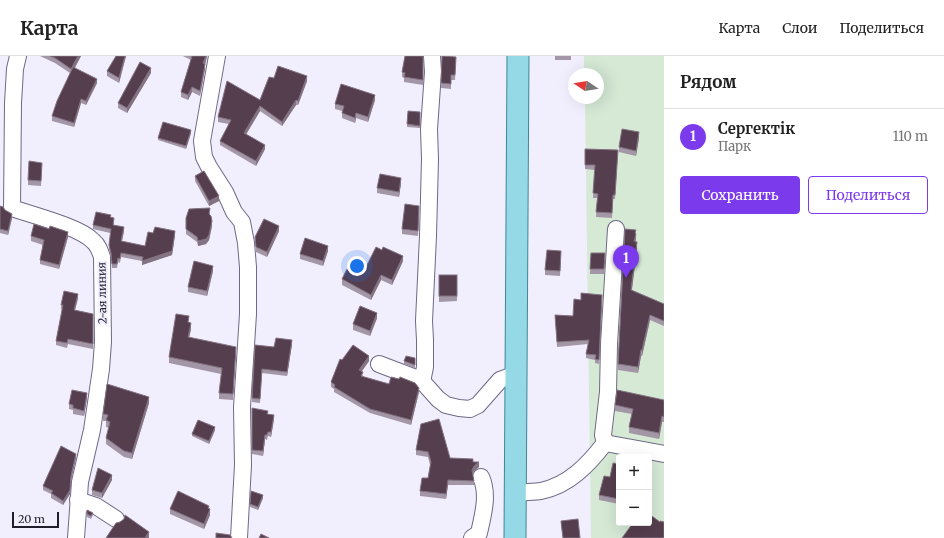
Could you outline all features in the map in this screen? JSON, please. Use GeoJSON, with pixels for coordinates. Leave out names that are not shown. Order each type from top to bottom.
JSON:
{"type":"FeatureCollection","features":[{"type":"Feature","properties":{"kind":"main road"},"geometry":{"type":"LineString","coordinates":[[516,538],[518,56]]}},
{"type":"Feature","properties":{"kind":"street","name":"2-ая линия"},"geometry":{"type":"LineString","coordinates":[[18,56],[15,69],[13,103],[14,156],[6,206],[69,227],[86,235],[96,244],[102,257],[101,369],[92,430],[80,482],[76,538]]}},
{"type":"Feature","properties":{"kind":"street"},"geometry":{"type":"LineString","coordinates":[[217,56],[202,140],[204,157],[225,192],[234,212],[242,222],[248,267],[248,314],[242,407],[243,465],[239,538]]}},
{"type":"Feature","properties":{"kind":"street"},"geometry":{"type":"LineString","coordinates":[[422,382],[425,367],[424,321],[428,236],[430,159],[429,129],[433,72],[432,56]]}},
{"type":"Feature","properties":{"kind":"street"},"geometry":{"type":"LineString","coordinates":[[516,493],[542,490],[566,482],[589,463],[605,444],[604,435],[608,392],[609,337],[616,229]]}},
{"type":"Feature","properties":{"kind":"street"},"geometry":{"type":"LineString","coordinates":[[379,364],[422,382],[438,399],[446,405],[470,409],[478,405],[500,380],[516,374]]}},
{"type":"Feature","properties":{"kind":"street"},"geometry":{"type":"LineString","coordinates":[[605,444],[664,454]]}},
{"type":"Feature","properties":{"kind":"street"},"geometry":{"type":"LineString","coordinates":[[472,538],[479,533],[482,518],[485,494],[481,477]]}},
{"type":"Feature","properties":{"kind":"street"},"geometry":{"type":"LineString","coordinates":[[78,500],[96,506],[116,520]]}},
{"type":"Feature","properties":{"kind":"green space"},"geometry":{"type":"Polygon","coordinates":[[[584,56],[664,56],[664,538],[591,538],[585,104],[604,104],[604,68],[584,68],[584,56]]]}},
{"type":"Feature","properties":{"kind":"building"},"geometry":{"type":"Polygon","coordinates":[[[50,56],[78,56],[71,69],[50,56]]]}},
{"type":"Feature","properties":{"kind":"building"},"geometry":{"type":"Polygon","coordinates":[[[116,56],[125,56],[119,78],[107,71],[116,56]]]}},
{"type":"Feature","properties":{"kind":"building"},"geometry":{"type":"Polygon","coordinates":[[[192,56],[206,56],[203,63],[205,64],[200,91],[192,87],[188,95],[181,92],[192,56]]]}},
{"type":"Feature","properties":{"kind":"building"},"geometry":{"type":"Polygon","coordinates":[[[405,56],[423,56],[423,80],[404,77],[405,73],[402,72],[405,56]]]}},
{"type":"Feature","properties":{"kind":"building"},"geometry":{"type":"Polygon","coordinates":[[[442,56],[456,57],[455,75],[451,75],[451,84],[441,83],[442,56]]]}},
{"type":"Feature","properties":{"kind":"building"},"geometry":{"type":"Polygon","coordinates":[[[140,62],[151,68],[127,108],[118,103],[140,62]]]}},
{"type":"Feature","properties":{"kind":"building"},"geometry":{"type":"Polygon","coordinates":[[[278,66],[307,76],[298,101],[296,100],[282,122],[260,106],[244,133],[265,145],[256,161],[220,141],[231,120],[218,117],[227,81],[260,100],[269,77],[274,78],[278,66]]]}},
{"type":"Feature","properties":{"kind":"building"},"geometry":{"type":"Polygon","coordinates":[[[73,67],[97,79],[86,101],[81,99],[74,123],[52,116],[57,101],[73,67]]]}},
{"type":"Feature","properties":{"kind":"building"},"geometry":{"type":"Polygon","coordinates":[[[341,84],[375,95],[368,117],[356,113],[355,118],[342,113],[344,106],[335,104],[341,84]]]}},
{"type":"Feature","properties":{"kind":"building"},"geometry":{"type":"Polygon","coordinates":[[[408,111],[420,112],[420,126],[407,124],[408,111]]]}},
{"type":"Feature","properties":{"kind":"building"},"geometry":{"type":"Polygon","coordinates":[[[163,122],[191,130],[186,146],[158,138],[163,122]]]}},
{"type":"Feature","properties":{"kind":"building"},"geometry":{"type":"Polygon","coordinates":[[[622,129],[639,132],[636,151],[619,147],[622,129]]]}},
{"type":"Feature","properties":{"kind":"building"},"geometry":{"type":"Polygon","coordinates":[[[585,149],[618,150],[615,195],[613,195],[612,213],[596,212],[598,194],[593,193],[595,165],[585,165],[585,149]]]}},
{"type":"Feature","properties":{"kind":"building"},"geometry":{"type":"Polygon","coordinates":[[[29,161],[42,163],[41,181],[28,180],[29,161]]]}},
{"type":"Feature","properties":{"kind":"building"},"geometry":{"type":"Polygon","coordinates":[[[204,171],[219,196],[209,201],[195,176],[204,171]]]}},
{"type":"Feature","properties":{"kind":"building"},"geometry":{"type":"Polygon","coordinates":[[[380,174],[401,178],[399,192],[377,188],[380,174]]]}},
{"type":"Feature","properties":{"kind":"building"},"geometry":{"type":"Polygon","coordinates":[[[405,204],[419,206],[418,231],[402,229],[405,204]]]}},
{"type":"Feature","properties":{"kind":"building"},"geometry":{"type":"Polygon","coordinates":[[[0,206],[12,214],[8,231],[0,229],[0,206]]]}},
{"type":"Feature","properties":{"kind":"building"},"geometry":{"type":"Polygon","coordinates":[[[210,208],[209,214],[212,221],[209,235],[206,239],[198,241],[197,237],[186,229],[186,218],[189,209],[210,208]]]}},
{"type":"Feature","properties":{"kind":"building"},"geometry":{"type":"Polygon","coordinates":[[[96,212],[111,215],[110,217],[114,218],[113,225],[124,227],[121,241],[145,246],[148,232],[153,233],[155,227],[175,231],[172,251],[142,261],[143,257],[121,253],[117,264],[112,264],[109,245],[111,229],[93,225],[96,212]]]}},
{"type":"Feature","properties":{"kind":"building"},"geometry":{"type":"Polygon","coordinates":[[[264,219],[279,226],[267,252],[256,247],[255,237],[264,219]]]}},
{"type":"Feature","properties":{"kind":"building"},"geometry":{"type":"Polygon","coordinates":[[[34,224],[49,229],[50,226],[68,232],[59,265],[40,260],[44,240],[31,236],[34,224]]]}},
{"type":"Feature","properties":{"kind":"building"},"geometry":{"type":"Polygon","coordinates":[[[625,229],[636,230],[634,241],[637,242],[631,290],[664,304],[664,321],[650,315],[638,367],[618,364],[625,229]]]}},
{"type":"Feature","properties":{"kind":"building"},"geometry":{"type":"Polygon","coordinates":[[[305,238],[328,246],[323,261],[300,254],[305,238]]]}},
{"type":"Feature","properties":{"kind":"building"},"geometry":{"type":"Polygon","coordinates":[[[376,247],[382,250],[383,247],[403,256],[392,280],[381,275],[371,295],[342,279],[347,269],[351,271],[354,265],[364,271],[376,247]]]}},
{"type":"Feature","properties":{"kind":"building"},"geometry":{"type":"Polygon","coordinates":[[[547,250],[561,251],[560,271],[545,270],[547,250]]]}},
{"type":"Feature","properties":{"kind":"building"},"geometry":{"type":"Polygon","coordinates":[[[591,253],[605,253],[604,269],[590,269],[591,253]]]}},
{"type":"Feature","properties":{"kind":"building"},"geometry":{"type":"Polygon","coordinates":[[[194,261],[213,266],[207,291],[188,287],[194,261]]]}},
{"type":"Feature","properties":{"kind":"building"},"geometry":{"type":"Polygon","coordinates":[[[439,275],[457,275],[457,296],[439,296],[439,275]]]}},
{"type":"Feature","properties":{"kind":"building"},"geometry":{"type":"Polygon","coordinates":[[[64,291],[78,294],[74,310],[93,314],[93,344],[68,339],[67,343],[56,341],[63,305],[61,305],[64,291]]]}},
{"type":"Feature","properties":{"kind":"building"},"geometry":{"type":"Polygon","coordinates":[[[581,293],[602,295],[599,360],[595,359],[596,355],[586,354],[589,340],[557,342],[555,315],[573,316],[574,299],[581,300],[581,293]]]}},
{"type":"Feature","properties":{"kind":"building"},"geometry":{"type":"Polygon","coordinates":[[[360,306],[377,313],[370,331],[353,324],[360,306]]]}},
{"type":"Feature","properties":{"kind":"building"},"geometry":{"type":"Polygon","coordinates":[[[176,314],[189,316],[188,322],[191,323],[188,337],[236,347],[233,394],[219,393],[222,368],[169,357],[176,314]]]}},
{"type":"Feature","properties":{"kind":"building"},"geometry":{"type":"Polygon","coordinates":[[[276,338],[292,340],[287,372],[262,369],[260,399],[252,398],[255,345],[274,347],[276,338]]]}},
{"type":"Feature","properties":{"kind":"building"},"geometry":{"type":"Polygon","coordinates":[[[353,345],[369,356],[359,370],[363,372],[361,376],[389,384],[391,377],[399,379],[400,377],[415,383],[419,388],[411,420],[370,409],[334,387],[335,385],[331,382],[340,359],[342,360],[353,345]]]}},
{"type":"Feature","properties":{"kind":"building"},"geometry":{"type":"Polygon","coordinates":[[[406,356],[415,358],[415,365],[404,361],[406,356]]]}},
{"type":"Feature","properties":{"kind":"building"},"geometry":{"type":"Polygon","coordinates":[[[107,384],[149,397],[132,453],[124,451],[106,438],[110,422],[106,420],[108,415],[103,414],[107,384]]]}},
{"type":"Feature","properties":{"kind":"building"},"geometry":{"type":"Polygon","coordinates":[[[72,390],[87,393],[84,411],[73,408],[73,405],[69,404],[72,390]]]}},
{"type":"Feature","properties":{"kind":"building"},"geometry":{"type":"Polygon","coordinates":[[[617,390],[664,400],[664,417],[662,416],[659,433],[629,427],[633,409],[615,405],[617,390]]]}},
{"type":"Feature","properties":{"kind":"building"},"geometry":{"type":"Polygon","coordinates":[[[252,408],[268,411],[267,414],[274,415],[271,432],[268,432],[267,435],[265,435],[263,451],[252,450],[252,408]]]}},
{"type":"Feature","properties":{"kind":"building"},"geometry":{"type":"Polygon","coordinates":[[[439,419],[450,458],[473,459],[473,462],[479,462],[472,470],[474,481],[448,480],[446,494],[420,491],[422,478],[428,478],[431,462],[428,452],[416,450],[421,424],[439,419]]]}},
{"type":"Feature","properties":{"kind":"building"},"geometry":{"type":"Polygon","coordinates":[[[198,420],[215,427],[209,441],[192,434],[198,420]]]}},
{"type":"Feature","properties":{"kind":"building"},"geometry":{"type":"Polygon","coordinates":[[[61,446],[76,454],[71,476],[70,490],[63,501],[51,493],[53,491],[43,486],[61,446]]]}},
{"type":"Feature","properties":{"kind":"building"},"geometry":{"type":"Polygon","coordinates":[[[613,463],[616,464],[616,498],[599,495],[604,476],[610,477],[613,463]]]}},
{"type":"Feature","properties":{"kind":"building"},"geometry":{"type":"Polygon","coordinates":[[[98,468],[112,475],[102,493],[92,490],[98,468]]]}},
{"type":"Feature","properties":{"kind":"building"},"geometry":{"type":"Polygon","coordinates":[[[178,491],[209,506],[208,508],[210,509],[204,524],[170,509],[178,491]]]}},
{"type":"Feature","properties":{"kind":"building"},"geometry":{"type":"Polygon","coordinates":[[[251,491],[263,495],[258,507],[250,504],[251,491]]]}},
{"type":"Feature","properties":{"kind":"building"},"geometry":{"type":"Polygon","coordinates":[[[87,510],[93,513],[91,516],[87,514],[87,510]]]}},
{"type":"Feature","properties":{"kind":"building"},"geometry":{"type":"Polygon","coordinates":[[[125,515],[149,532],[145,538],[106,538],[116,523],[124,519],[125,515]]]}},
{"type":"Feature","properties":{"kind":"building"},"geometry":{"type":"Polygon","coordinates":[[[652,516],[660,522],[664,522],[664,538],[622,538],[631,526],[652,526],[652,516]]]}},
{"type":"Feature","properties":{"kind":"building"},"geometry":{"type":"Polygon","coordinates":[[[578,519],[580,538],[563,538],[561,521],[578,519]]]}},
{"type":"Feature","properties":{"kind":"building"},"geometry":{"type":"Polygon","coordinates":[[[216,533],[230,535],[232,538],[216,538],[216,533]]]}},
{"type":"Feature","properties":{"kind":"building"},"geometry":{"type":"Polygon","coordinates":[[[261,534],[269,538],[259,538],[261,534]]]}},
{"type":"Feature","properties":{"kind":"place","name":"Сергектік"},"geometry":{"type":"Point","coordinates":[626,278]}}]}
